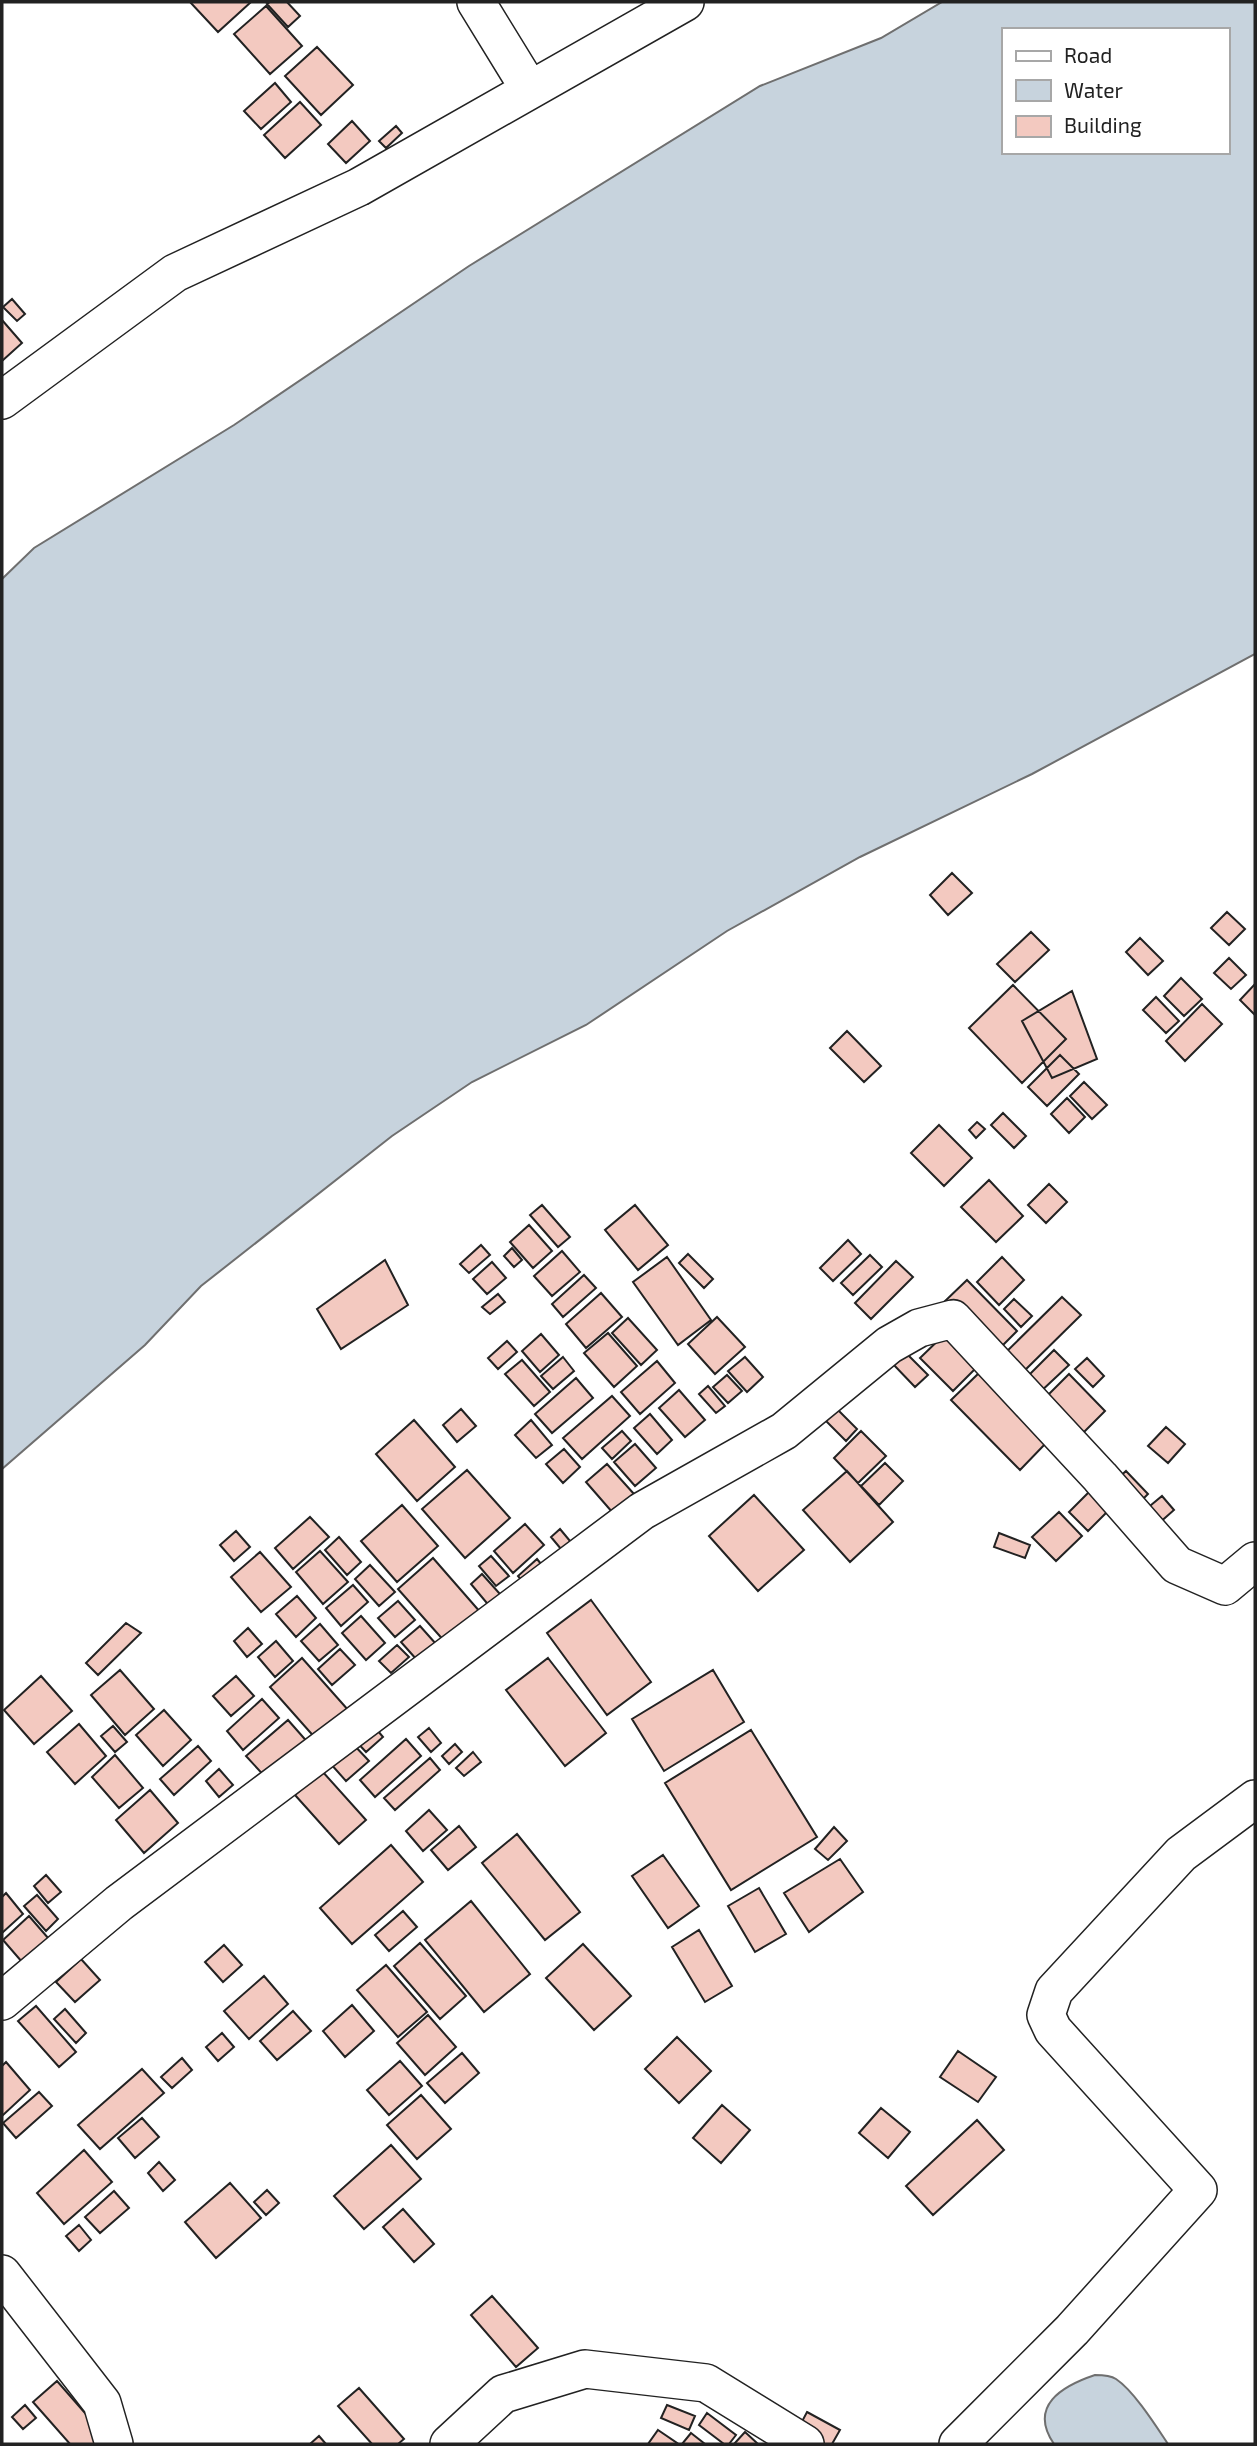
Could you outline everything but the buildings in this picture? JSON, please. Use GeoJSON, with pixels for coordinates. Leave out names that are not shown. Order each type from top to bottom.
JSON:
{"type":"FeatureCollection","features":[{"type":"Feature","properties":{"kind":"street"},"geometry":{"type":"LineString","coordinates":[[476,2],[530,90]]}},
{"type":"Feature","properties":{"kind":"street"},"geometry":{"type":"LineString","coordinates":[[2,400],[175,273],[359,187],[685,2]]}},
{"type":"Feature","properties":{"kind":"street"},"geometry":{"type":"LineString","coordinates":[[2,2001],[119,1903],[642,1511],[784,1431],[889,1345],[919,1328],[953,1319],[1100,1477],[1177,1565],[1224,1586],[1255,1561]]}},
{"type":"Feature","properties":{"kind":"street"},"geometry":{"type":"LineString","coordinates":[[958,2444],[1072,2330],[1198,2190],[1053,2029],[1046,2015],[1054,1992],[1181,1854],[1255,1799]]}},
{"type":"Feature","properties":{"kind":"street"},"geometry":{"type":"LineString","coordinates":[[2,2274],[102,2403],[114,2444]]}},
{"type":"Feature","properties":{"kind":"street"},"geometry":{"type":"LineString","coordinates":[[449,2444],[503,2394],[585,2369],[706,2383],[805,2444]]}},
{"type":"Feature","properties":{"kind":"water"},"geometry":{"type":"Polygon","coordinates":[[[942,2],[1255,2],[1255,654],[1032,774],[860,857],[727,931],[586,1025],[472,1082],[392,1136],[201,1286],[145,1345],[2,1469],[2,579],[34,548],[234,425],[469,266],[760,86],[881,38],[942,2]]]}},
{"type":"Feature","properties":{"kind":"water"},"geometry":{"type":"Polygon","coordinates":[[[1095,2375],[1111,2377],[1123,2384],[1168,2444],[1054,2444],[1047,2431],[1045,2419],[1052,2399],[1071,2385],[1095,2375]]]}}]}
